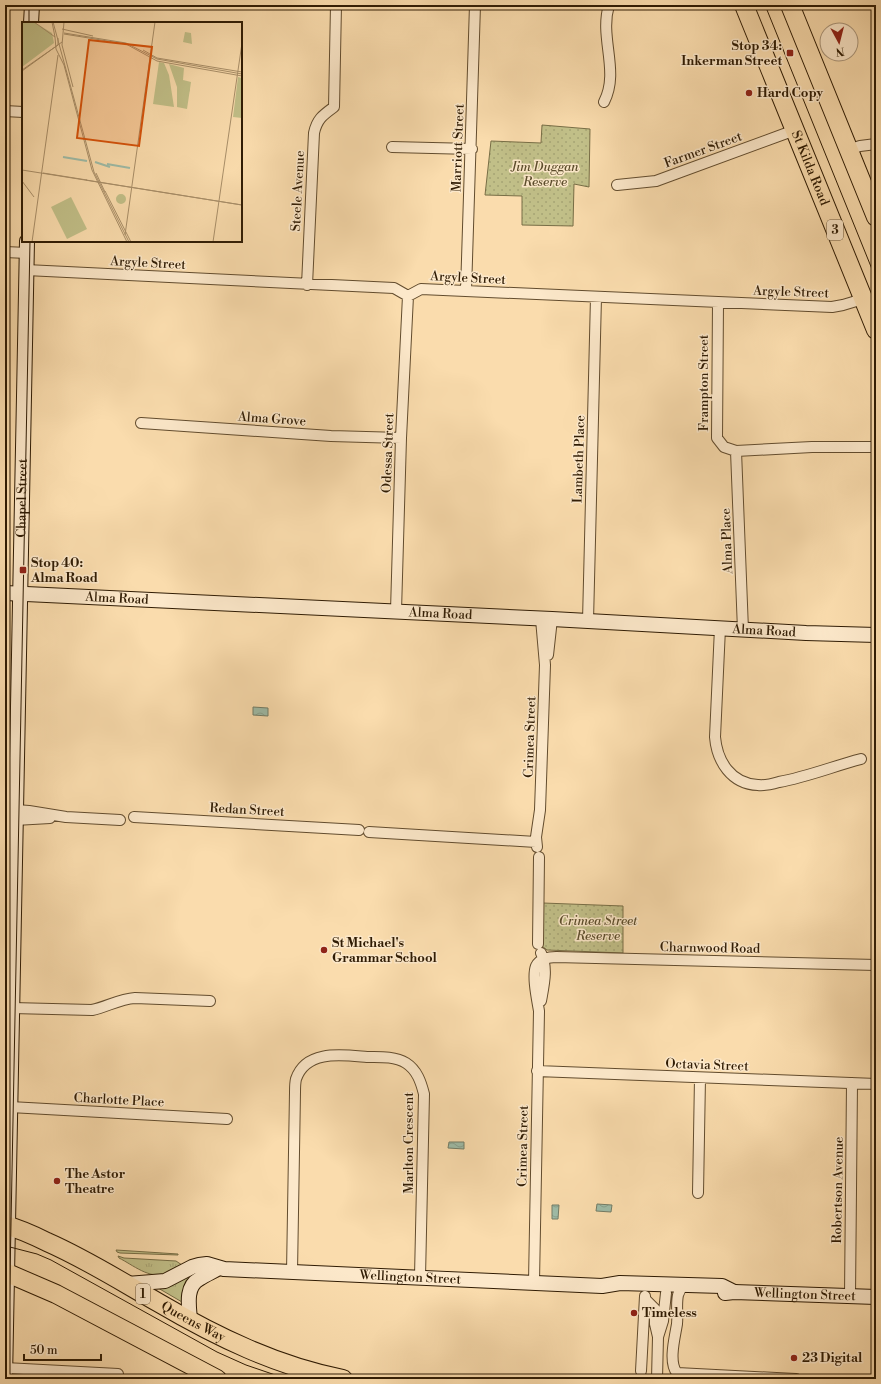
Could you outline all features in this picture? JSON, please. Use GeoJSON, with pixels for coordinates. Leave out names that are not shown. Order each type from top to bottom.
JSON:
{"type":"FeatureCollection","features":[{"type":"Feature","properties":{"kind":"highway","name":"St Kilda Road"},"geometry":{"type":"LineString","coordinates":[[744,5],[876,330]]}},
{"type":"Feature","properties":{"kind":"highway"},"geometry":{"type":"LineString","coordinates":[[790,5],[876,216]]}},
{"type":"Feature","properties":{"kind":"highway","name":"Queens Way"},"geometry":{"type":"LineString","coordinates":[[7,1225],[65,1250],[222,1338],[267,1357],[297,1367],[343,1379]]}},
{"type":"Feature","properties":{"kind":"highway"},"geometry":{"type":"LineString","coordinates":[[6,1273],[56,1294],[217,1379]]}},
{"type":"Feature","properties":{"kind":"street"},"geometry":{"type":"LineString","coordinates":[[31,22],[32,5]]}},
{"type":"Feature","properties":{"kind":"street","name":"Steele Avenue"},"geometry":{"type":"LineString","coordinates":[[307,284],[314,133],[318,120],[321,116],[334,107],[336,5]]}},
{"type":"Feature","properties":{"kind":"street","name":"Marriott Street"},"geometry":{"type":"LineString","coordinates":[[466,291],[472,149],[475,5]]}},
{"type":"Feature","properties":{"kind":"street"},"geometry":{"type":"LineString","coordinates":[[604,102],[609,90],[611,78],[606,24],[609,5]]}},
{"type":"Feature","properties":{"kind":"street"},"geometry":{"type":"LineString","coordinates":[[5,111],[22,112]]}},
{"type":"Feature","properties":{"kind":"street","name":"Farmer Street"},"geometry":{"type":"LineString","coordinates":[[617,185],[656,181],[795,130]]}},
{"type":"Feature","properties":{"kind":"street"},"geometry":{"type":"LineString","coordinates":[[848,150],[860,146],[876,144]]}},
{"type":"Feature","properties":{"kind":"street"},"geometry":{"type":"LineString","coordinates":[[392,147],[472,149]]}},
{"type":"Feature","properties":{"kind":"street"},"geometry":{"type":"LineString","coordinates":[[5,252],[27,247]]}},
{"type":"Feature","properties":{"kind":"street","name":"Chapel Street"},"geometry":{"type":"LineString","coordinates":[[5,1379],[27,247]]}},
{"type":"Feature","properties":{"kind":"street","name":"Argyle Street"},"geometry":{"type":"LineString","coordinates":[[26,270],[394,288],[408,296],[421,289],[596,298],[832,307],[863,299]]}},
{"type":"Feature","properties":{"kind":"street","name":"Odessa Street"},"geometry":{"type":"LineString","coordinates":[[396,611],[401,438],[408,296]]}},
{"type":"Feature","properties":{"kind":"street","name":"Lambeth Place"},"geometry":{"type":"LineString","coordinates":[[588,621],[596,298]]}},
{"type":"Feature","properties":{"kind":"street","name":"Frampton Street"},"geometry":{"type":"LineString","coordinates":[[718,303],[717,438],[724,447],[736,452]]}},
{"type":"Feature","properties":{"kind":"street","name":"Alma Grove"},"geometry":{"type":"LineString","coordinates":[[141,424],[330,436],[401,438]]}},
{"type":"Feature","properties":{"kind":"street"},"geometry":{"type":"LineString","coordinates":[[736,452],[812,447],[876,446]]}},
{"type":"Feature","properties":{"kind":"street","name":"Alma Place"},"geometry":{"type":"LineString","coordinates":[[736,452],[743,630]]}},
{"type":"Feature","properties":{"kind":"street","name":"Alma Road"},"geometry":{"type":"LineString","coordinates":[[5,593],[396,611],[743,630],[876,635]]}},
{"type":"Feature","properties":{"kind":"street","name":"Crimea Street"},"geometry":{"type":"LineString","coordinates":[[369,832],[536,844],[541,836],[540,810],[546,665],[546,619]]}},
{"type":"Feature","properties":{"kind":"street"},"geometry":{"type":"LineString","coordinates":[[720,628],[715,737],[718,754],[729,772],[744,782],[756,785],[766,785],[812,775],[861,759]]}},
{"type":"Feature","properties":{"kind":"street"},"geometry":{"type":"LineString","coordinates":[[15,815],[120,820]]}},
{"type":"Feature","properties":{"kind":"street","name":"Redan Street"},"geometry":{"type":"LineString","coordinates":[[134,817],[359,830]]}},
{"type":"Feature","properties":{"kind":"street","name":"Crimea Street"},"geometry":{"type":"LineString","coordinates":[[534,1282],[539,1011],[535,984],[536,968],[541,952],[539,857]]}},
{"type":"Feature","properties":{"kind":"street","name":"Charnwood Road"},"geometry":{"type":"LineString","coordinates":[[541,952],[556,957],[876,965]]}},
{"type":"Feature","properties":{"kind":"street"},"geometry":{"type":"LineString","coordinates":[[12,1008],[92,1010],[99,1009],[126,998],[210,1001]]}},
{"type":"Feature","properties":{"kind":"street","name":"Marlton Crescent"},"geometry":{"type":"LineString","coordinates":[[292,1272],[296,1080],[306,1065],[321,1056],[359,1056],[396,1058],[405,1062],[412,1068],[422,1084],[424,1103],[420,1277]]}},
{"type":"Feature","properties":{"kind":"street","name":"Octavia Street"},"geometry":{"type":"LineString","coordinates":[[537,1071],[876,1084]]}},
{"type":"Feature","properties":{"kind":"street"},"geometry":{"type":"LineString","coordinates":[[698,1193],[700,1078]]}},
{"type":"Feature","properties":{"kind":"street","name":"Robertson Avenue"},"geometry":{"type":"LineString","coordinates":[[850,1296],[852,1083]]}},
{"type":"Feature","properties":{"kind":"street","name":"Charlotte Place"},"geometry":{"type":"LineString","coordinates":[[10,1107],[227,1119]]}},
{"type":"Feature","properties":{"kind":"street","name":"Wellington Street"},"geometry":{"type":"LineString","coordinates":[[127,1284],[165,1281],[192,1267],[207,1264],[219,1268],[602,1286],[645,1295],[676,1290],[722,1286],[734,1292],[876,1297]]}},
{"type":"Feature","properties":{"kind":"street","name":"Wellington Street"},"geometry":{"type":"LineString","coordinates":[[190,1320],[189,1300],[191,1286],[199,1278],[219,1268]]}},
{"type":"Feature","properties":{"kind":"street","name":"Wellington Street"},"geometry":{"type":"LineString","coordinates":[[602,1286],[620,1282],[676,1290]]}},
{"type":"Feature","properties":{"kind":"street"},"geometry":{"type":"LineString","coordinates":[[658,1337],[676,1290]]}},
{"type":"Feature","properties":{"kind":"street"},"geometry":{"type":"LineString","coordinates":[[676,1290],[677,1324],[674,1336],[673,1363],[674,1369],[677,1373],[796,1379]]}},
{"type":"Feature","properties":{"kind":"street"},"geometry":{"type":"LineString","coordinates":[[645,1295],[654,1308],[658,1337],[657,1379]]}},
{"type":"Feature","properties":{"kind":"street"},"geometry":{"type":"LineString","coordinates":[[641,1370],[645,1295]]}},
{"type":"Feature","properties":{"kind":"street"},"geometry":{"type":"LineString","coordinates":[[5,1368],[118,1374]]}},
{"type":"Feature","properties":{"kind":"green space","name":"Jim Duggan Reserve"},"geometry":{"type":"Polygon","coordinates":[[[542,125],[590,129],[589,187],[574,184],[573,226],[522,225],[522,196],[485,195],[491,141],[541,143],[542,125]]]}},
{"type":"Feature","properties":{"kind":"green space","name":"Crimea Street Reserve"},"geometry":{"type":"Polygon","coordinates":[[[543,903],[623,906],[623,953],[547,950],[542,946],[543,903]]]}},
{"type":"Feature","properties":{"kind":"green space"},"geometry":{"type":"Polygon","coordinates":[[[116,1250],[178,1254],[178,1255],[120,1253],[116,1250]]]}},
{"type":"Feature","properties":{"kind":"green space"},"geometry":{"type":"Polygon","coordinates":[[[118,1256],[124,1258],[176,1261],[182,1265],[172,1272],[153,1275],[135,1267],[118,1256]]]}},
{"type":"Feature","properties":{"kind":"green space"},"geometry":{"type":"Polygon","coordinates":[[[188,1273],[192,1278],[182,1302],[158,1288],[188,1273]]]}},
{"type":"Feature","properties":{"kind":"water"},"geometry":{"type":"Polygon","coordinates":[[[253,707],[268,708],[268,716],[253,715],[253,707]]]}},
{"type":"Feature","properties":{"kind":"water"},"geometry":{"type":"Polygon","coordinates":[[[449,1142],[464,1142],[464,1149],[448,1148],[449,1142]]]}},
{"type":"Feature","properties":{"kind":"water"},"geometry":{"type":"Polygon","coordinates":[[[597,1204],[612,1205],[611,1212],[596,1211],[597,1204]]]}},
{"type":"Feature","properties":{"kind":"water"},"geometry":{"type":"Polygon","coordinates":[[[552,1205],[559,1205],[558,1219],[552,1219],[552,1205]]]}},
{"type":"Feature","properties":{"kind":"tram line"},"geometry":{"type":"LineString","coordinates":[[29,5],[29,22]]}},
{"type":"Feature","properties":{"kind":"tram line"},"geometry":{"type":"LineString","coordinates":[[765,5],[876,279]]}},
{"type":"Feature","properties":{"kind":"tram line"},"geometry":{"type":"LineString","coordinates":[[8,1379],[30,242]]}},
{"type":"Feature","properties":{"kind":"tram line"},"geometry":{"type":"LineString","coordinates":[[6,1246],[37,1254],[51,1260],[217,1352],[246,1365],[287,1379]]}},
{"type":"Feature","properties":{"kind":"place","name":"Stop 34: Inkerman Street"},"geometry":{"type":"Point","coordinates":[790,53]}},
{"type":"Feature","properties":{"kind":"place","name":"Hard Copy"},"geometry":{"type":"Point","coordinates":[749,93]}},
{"type":"Feature","properties":{"kind":"place","name":"Stop 40: Alma Road"},"geometry":{"type":"Point","coordinates":[23,570]}},
{"type":"Feature","properties":{"kind":"place","name":"St Michael's Grammar School"},"geometry":{"type":"Point","coordinates":[324,950]}},
{"type":"Feature","properties":{"kind":"place","name":"The Astor Theatre"},"geometry":{"type":"Point","coordinates":[57,1181]}},
{"type":"Feature","properties":{"kind":"place","name":"Timeless"},"geometry":{"type":"Point","coordinates":[634,1313]}},
{"type":"Feature","properties":{"kind":"place","name":"23 Digital"},"geometry":{"type":"Point","coordinates":[794,1358]}}]}
